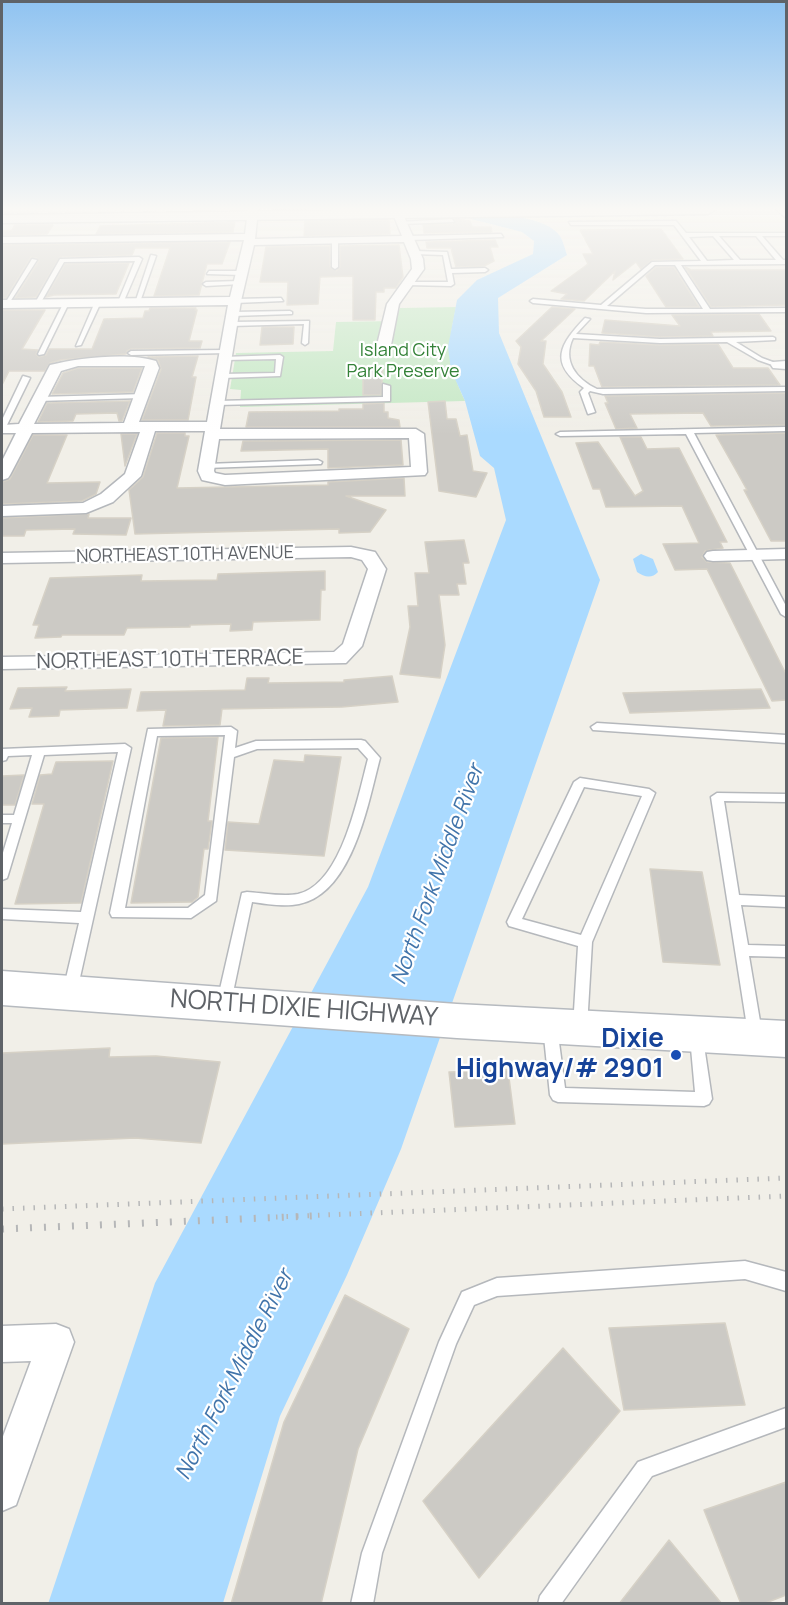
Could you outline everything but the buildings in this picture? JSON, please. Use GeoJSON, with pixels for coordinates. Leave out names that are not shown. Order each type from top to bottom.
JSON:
{"type":"FeatureCollection","features":[{"type":"Feature","properties":{"kind":"street"},"geometry":{"type":"LineString","coordinates":[[2,428],[149,427],[212,430],[410,427],[416,435],[419,472],[415,474],[225,480],[207,472],[212,430],[239,285]]}},
{"type":"Feature","properties":{"kind":"street"},"geometry":{"type":"LineString","coordinates":[[384,345],[393,304],[407,285]]}},
{"type":"Feature","properties":{"kind":"street"},"geometry":{"type":"LineString","coordinates":[[4,304],[137,302],[233,313]]}},
{"type":"Feature","properties":{"kind":"street"},"geometry":{"type":"LineString","coordinates":[[2,475],[55,368],[78,362],[145,362],[151,364],[152,368],[130,427]]}},
{"type":"Feature","properties":{"kind":"street"},"geometry":{"type":"LineString","coordinates":[[2,511],[86,508],[107,498],[133,476],[149,427]]}},
{"type":"Feature","properties":{"kind":"street","name":"NORTHEAST 10TH AVENUE"},"geometry":{"type":"LineString","coordinates":[[5,558],[351,552],[369,556],[377,569],[352,646],[339,658]]}},
{"type":"Feature","properties":{"kind":"street"},"geometry":{"type":"LineString","coordinates":[[713,556],[786,554]]}},
{"type":"Feature","properties":{"kind":"street"},"geometry":{"type":"LineString","coordinates":[[2,579],[5,558]]}},
{"type":"Feature","properties":{"kind":"street","name":"NORTHEAST 10TH TERRACE"},"geometry":{"type":"LineString","coordinates":[[2,663],[339,658]]}},
{"type":"Feature","properties":{"kind":"street","name":"NORTH DIXIE HIGHWAY"},"geometry":{"type":"LineString","coordinates":[[2,988],[457,1021],[771,1038]]}},
{"type":"Feature","properties":{"kind":"street"},"geometry":{"type":"LineString","coordinates":[[2,1344],[56,1342],[2,1491]]}},
{"type":"Feature","properties":{"kind":"lane"},"geometry":{"type":"LineString","coordinates":[[4,304],[17,285]]}},
{"type":"Feature","properties":{"kind":"lane"},"geometry":{"type":"LineString","coordinates":[[38,303],[48,285]]}},
{"type":"Feature","properties":{"kind":"lane"},"geometry":{"type":"LineString","coordinates":[[121,302],[128,285]]}},
{"type":"Feature","properties":{"kind":"lane"},"geometry":{"type":"LineString","coordinates":[[137,302],[143,285]]}},
{"type":"Feature","properties":{"kind":"lane"},"geometry":{"type":"LineString","coordinates":[[602,308],[629,285]]}},
{"type":"Feature","properties":{"kind":"lane"},"geometry":{"type":"LineString","coordinates":[[691,285],[708,311]]}},
{"type":"Feature","properties":{"kind":"lane"},"geometry":{"type":"LineString","coordinates":[[233,313],[281,300]]}},
{"type":"Feature","properties":{"kind":"lane"},"geometry":{"type":"LineString","coordinates":[[533,301],[646,311],[786,310]]}},
{"type":"Feature","properties":{"kind":"lane"},"geometry":{"type":"LineString","coordinates":[[78,345],[98,302]]}},
{"type":"Feature","properties":{"kind":"lane"},"geometry":{"type":"LineString","coordinates":[[41,354],[66,303]]}},
{"type":"Feature","properties":{"kind":"lane"},"geometry":{"type":"LineString","coordinates":[[233,313],[290,313]]}},
{"type":"Feature","properties":{"kind":"lane"},"geometry":{"type":"LineString","coordinates":[[233,313],[307,322],[305,343]]}},
{"type":"Feature","properties":{"kind":"lane"},"geometry":{"type":"LineString","coordinates":[[586,319],[567,342],[565,361],[572,374],[588,389],[603,392],[786,389]]}},
{"type":"Feature","properties":{"kind":"lane"},"geometry":{"type":"LineString","coordinates":[[572,336],[660,342],[772,339]]}},
{"type":"Feature","properties":{"kind":"lane"},"geometry":{"type":"LineString","coordinates":[[729,340],[760,359],[782,365]]}},
{"type":"Feature","properties":{"kind":"lane"},"geometry":{"type":"LineString","coordinates":[[131,353],[280,357],[278,375],[222,376]]}},
{"type":"Feature","properties":{"kind":"lane"},"geometry":{"type":"LineString","coordinates":[[2,428],[26,378]]}},
{"type":"Feature","properties":{"kind":"lane"},"geometry":{"type":"LineString","coordinates":[[217,403],[387,399],[386,386]]}},
{"type":"Feature","properties":{"kind":"lane"},"geometry":{"type":"LineString","coordinates":[[588,389],[584,392],[591,412]]}},
{"type":"Feature","properties":{"kind":"lane"},"geometry":{"type":"LineString","coordinates":[[38,399],[142,396]]}},
{"type":"Feature","properties":{"kind":"lane"},"geometry":{"type":"LineString","coordinates":[[560,434],[786,429]]}},
{"type":"Feature","properties":{"kind":"lane"},"geometry":{"type":"LineString","coordinates":[[689,431],[786,614]]}},
{"type":"Feature","properties":{"kind":"lane"},"geometry":{"type":"LineString","coordinates":[[207,472],[318,462]]}},
{"type":"Feature","properties":{"kind":"lane"},"geometry":{"type":"LineString","coordinates":[[597,727],[786,739]]}},
{"type":"Feature","properties":{"kind":"lane"},"geometry":{"type":"LineString","coordinates":[[231,730],[229,755],[211,897],[191,913],[117,913],[152,732],[231,730]]}},
{"type":"Feature","properties":{"kind":"lane"},"geometry":{"type":"LineString","coordinates":[[224,1003],[247,897],[300,899],[323,888],[344,856],[374,758],[361,744],[256,745],[229,755]]}},
{"type":"Feature","properties":{"kind":"lane"},"geometry":{"type":"LineString","coordinates":[[2,752],[125,748],[69,992]]}},
{"type":"Feature","properties":{"kind":"lane"},"geometry":{"type":"LineString","coordinates":[[2,875],[39,751]]}},
{"type":"Feature","properties":{"kind":"lane"},"geometry":{"type":"LineString","coordinates":[[585,942],[514,922],[580,782],[649,793],[585,942],[565,1027],[558,1095],[704,1099],[697,1034]]}},
{"type":"Feature","properties":{"kind":"lane"},"geometry":{"type":"LineString","coordinates":[[771,1038],[741,950],[717,797],[786,798]]}},
{"type":"Feature","properties":{"kind":"lane"},"geometry":{"type":"LineString","coordinates":[[2,819],[19,819]]}},
{"type":"Feature","properties":{"kind":"lane"},"geometry":{"type":"LineString","coordinates":[[733,900],[786,902]]}},
{"type":"Feature","properties":{"kind":"lane"},"geometry":{"type":"LineString","coordinates":[[2,914],[86,918]]}},
{"type":"Feature","properties":{"kind":"lane"},"geometry":{"type":"LineString","coordinates":[[741,950],[786,951]]}},
{"type":"Feature","properties":{"kind":"lane"},"geometry":{"type":"LineString","coordinates":[[362,1604],[372,1553],[448,1342],[468,1298],[497,1287],[745,1270],[786,1282]]}},
{"type":"Feature","properties":{"kind":"lane"},"geometry":{"type":"LineString","coordinates":[[548,1604],[645,1469],[786,1418]]}},
{"type":"Feature","properties":{"kind":"green space","name":"Island City Park Preserve"},"geometry":{"type":"Polygon","coordinates":[[[456,307],[450,355],[454,375],[465,401],[240,407],[241,390],[230,389],[236,353],[333,351],[336,322],[395,321],[400,308],[456,307]]]}},
{"type":"Feature","properties":{"kind":"water","name":"North Fork Middle River"},"geometry":{"type":"Polygon","coordinates":[[[472,285],[519,285],[498,298],[499,333],[600,580],[401,1149],[347,1275],[280,1416],[223,1603],[48,1604],[155,1283],[368,887],[506,520],[494,468],[480,456],[465,401],[451,370],[448,347],[457,300],[472,285]]]}},
{"type":"Feature","properties":{"kind":"water"},"geometry":{"type":"Polygon","coordinates":[[[641,554],[653,559],[658,572],[653,576],[637,572],[633,559],[641,554]]]}},
{"type":"Feature","properties":{"kind":"railway"},"geometry":{"type":"LineString","coordinates":[[2,1209],[786,1178]]}},
{"type":"Feature","properties":{"kind":"railway"},"geometry":{"type":"LineString","coordinates":[[276,1217],[786,1196]]}},
{"type":"Feature","properties":{"kind":"railway"},"geometry":{"type":"LineString","coordinates":[[2,1229],[312,1216]]}},
{"type":"Feature","properties":{"kind":"place","name":"Dixie Highway/# 2901"},"geometry":{"type":"Point","coordinates":[676,1055]}}]}
